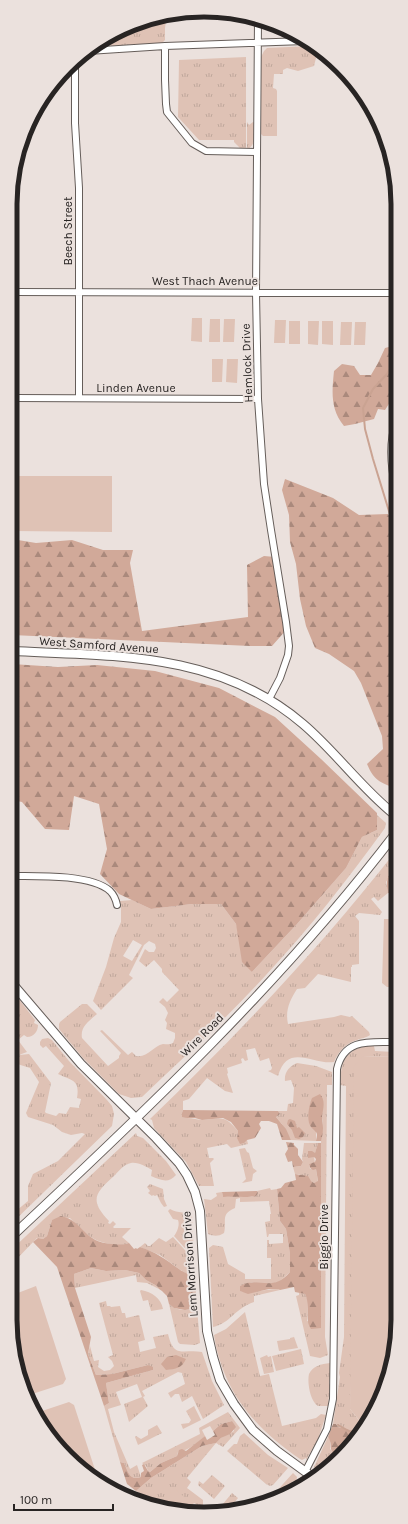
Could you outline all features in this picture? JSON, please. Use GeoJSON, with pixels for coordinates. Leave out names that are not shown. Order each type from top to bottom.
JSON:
{"type":"FeatureCollection","features":[{"type":"Feature","properties":{"kind":"street","name":"Hemlock Drive"},"geometry":{"type":"LineString","coordinates":[[258,25],[256,152],[258,399],[264,484],[289,646],[288,654],[280,678],[269,699]]}},
{"type":"Feature","properties":{"kind":"street"},"geometry":{"type":"LineString","coordinates":[[98,50],[295,41]]}},
{"type":"Feature","properties":{"kind":"street"},"geometry":{"type":"LineString","coordinates":[[165,46],[167,112],[192,143],[206,151],[256,152]]}},
{"type":"Feature","properties":{"kind":"street","name":"Beech Street"},"geometry":{"type":"LineString","coordinates":[[75,69],[75,124],[79,188],[79,398]]}},
{"type":"Feature","properties":{"kind":"street","name":"West Thach Avenue"},"geometry":{"type":"LineString","coordinates":[[17,292],[391,293]]}},
{"type":"Feature","properties":{"kind":"street","name":"Linden Avenue"},"geometry":{"type":"LineString","coordinates":[[17,398],[258,399]]}},
{"type":"Feature","properties":{"kind":"street","name":"West Samford Avenue"},"geometry":{"type":"LineString","coordinates":[[17,651],[129,657],[167,662],[205,671],[227,679],[269,699],[303,724],[328,747],[359,781],[391,811]]}},
{"type":"Feature","properties":{"kind":"street","name":"Wire Road"},"geometry":{"type":"LineString","coordinates":[[17,1231],[214,1041],[275,978],[340,904],[391,839]]}},
{"type":"Feature","properties":{"kind":"street"},"geometry":{"type":"LineString","coordinates":[[17,876],[64,877],[88,881],[102,886],[110,892],[117,905]]}},
{"type":"Feature","properties":{"kind":"street","name":"Lem Morrison Drive"},"geometry":{"type":"LineString","coordinates":[[17,989],[80,1064],[179,1163],[191,1183],[197,1198],[200,1219],[207,1331],[220,1380],[234,1404],[253,1430],[268,1444],[309,1474]]}},
{"type":"Feature","properties":{"kind":"street","name":"Biggio Drive"},"geometry":{"type":"LineString","coordinates":[[305,1472],[327,1428],[333,1399],[337,1069],[344,1053],[355,1045],[366,1042],[391,1042]]}},
{"type":"Feature","properties":{"kind":"green space"},"geometry":{"type":"Polygon","coordinates":[[[166,21],[165,40],[162,43],[108,46],[111,42],[132,31],[166,21]]]}},
{"type":"Feature","properties":{"kind":"green space"},"geometry":{"type":"Polygon","coordinates":[[[304,46],[317,55],[314,66],[298,71],[287,68],[283,70],[283,74],[274,74],[273,88],[277,91],[277,136],[263,136],[261,134],[261,57],[267,48],[304,46]]]}},
{"type":"Feature","properties":{"kind":"green space"},"geometry":{"type":"Polygon","coordinates":[[[246,57],[246,148],[240,148],[234,140],[199,140],[178,117],[179,60],[246,57]]]}},
{"type":"Feature","properties":{"kind":"green space"},"geometry":{"type":"Polygon","coordinates":[[[247,122],[249,125],[254,122],[254,142],[247,149],[247,122]]]}},
{"type":"Feature","properties":{"kind":"green space"},"geometry":{"type":"Polygon","coordinates":[[[192,318],[202,318],[202,342],[191,341],[192,318]]]}},
{"type":"Feature","properties":{"kind":"green space"},"geometry":{"type":"Polygon","coordinates":[[[210,319],[220,319],[220,342],[209,342],[210,319]]]}},
{"type":"Feature","properties":{"kind":"green space"},"geometry":{"type":"Polygon","coordinates":[[[224,319],[235,319],[234,342],[223,342],[224,319]]]}},
{"type":"Feature","properties":{"kind":"green space"},"geometry":{"type":"Polygon","coordinates":[[[275,320],[286,320],[285,343],[274,343],[275,320]]]}},
{"type":"Feature","properties":{"kind":"green space"},"geometry":{"type":"Polygon","coordinates":[[[289,321],[300,321],[300,344],[289,344],[289,321]]]}},
{"type":"Feature","properties":{"kind":"green space"},"geometry":{"type":"Polygon","coordinates":[[[308,321],[319,321],[318,345],[308,344],[308,321]]]}},
{"type":"Feature","properties":{"kind":"green space"},"geometry":{"type":"Polygon","coordinates":[[[322,321],[333,321],[333,345],[322,344],[322,321]]]}},
{"type":"Feature","properties":{"kind":"green space"},"geometry":{"type":"Polygon","coordinates":[[[341,322],[352,322],[351,345],[340,345],[341,322]]]}},
{"type":"Feature","properties":{"kind":"green space"},"geometry":{"type":"Polygon","coordinates":[[[355,322],[366,322],[365,345],[354,345],[355,322]]]}},
{"type":"Feature","properties":{"kind":"green space"},"geometry":{"type":"Polygon","coordinates":[[[391,346],[391,401],[385,410],[378,409],[374,419],[344,426],[339,420],[334,406],[334,371],[342,364],[354,366],[360,375],[371,375],[385,348],[391,346]]]}},
{"type":"Feature","properties":{"kind":"green space"},"geometry":{"type":"Polygon","coordinates":[[[212,359],[223,359],[222,382],[212,382],[212,359]]]}},
{"type":"Feature","properties":{"kind":"green space"},"geometry":{"type":"Polygon","coordinates":[[[227,359],[238,359],[237,383],[226,382],[227,359]]]}},
{"type":"Feature","properties":{"kind":"green space"},"geometry":{"type":"Polygon","coordinates":[[[17,476],[112,476],[112,532],[17,531],[17,476]]]}},
{"type":"Feature","properties":{"kind":"green space"},"geometry":{"type":"Polygon","coordinates":[[[285,479],[333,498],[359,515],[388,514],[391,519],[391,786],[378,780],[372,774],[367,764],[383,749],[382,736],[361,683],[354,671],[329,654],[315,648],[306,626],[300,599],[296,564],[290,542],[289,515],[282,490],[285,479]]]}},
{"type":"Feature","properties":{"kind":"green space"},"geometry":{"type":"Polygon","coordinates":[[[17,540],[36,543],[72,540],[103,550],[133,550],[130,563],[142,631],[248,617],[247,565],[264,556],[275,557],[287,629],[272,646],[17,635],[17,540]]]}},
{"type":"Feature","properties":{"kind":"green space"},"geometry":{"type":"Polygon","coordinates":[[[17,664],[58,667],[97,665],[155,671],[219,688],[275,717],[377,813],[377,830],[362,837],[346,868],[252,972],[242,962],[236,924],[221,904],[192,904],[151,909],[119,894],[100,874],[107,849],[99,804],[74,796],[69,830],[45,829],[22,802],[17,801],[17,664]]]}},
{"type":"Feature","properties":{"kind":"green space"},"geometry":{"type":"Polygon","coordinates":[[[377,815],[386,823],[385,828],[313,922],[236,1007],[142,1097],[131,1098],[119,1094],[83,1058],[59,1029],[60,1022],[82,1004],[87,1004],[97,1014],[84,1027],[82,1031],[82,1038],[108,1066],[119,1058],[121,1053],[100,1031],[102,1030],[128,1055],[132,1052],[136,1056],[144,1055],[159,1045],[173,1043],[175,1033],[166,1029],[167,1023],[165,1020],[168,1013],[165,1007],[159,1002],[163,998],[167,1002],[179,990],[162,972],[162,969],[154,960],[146,967],[139,961],[145,949],[149,952],[154,952],[156,948],[155,944],[149,941],[144,945],[129,975],[133,978],[101,1010],[93,1001],[106,967],[114,938],[121,922],[120,901],[132,900],[151,909],[192,904],[221,904],[236,924],[252,972],[346,868],[362,837],[377,830],[377,815]],[[133,940],[123,956],[132,961],[142,945],[133,940]]]}},
{"type":"Feature","properties":{"kind":"green space"},"geometry":{"type":"Polygon","coordinates":[[[391,857],[391,874],[386,882],[388,893],[378,901],[374,897],[371,899],[382,912],[380,915],[359,913],[355,916],[359,921],[359,964],[352,965],[351,967],[351,982],[318,974],[305,988],[297,989],[290,1001],[287,1019],[288,1024],[341,1015],[352,1016],[369,1032],[370,1035],[353,1041],[346,1046],[340,1051],[334,1062],[294,1057],[282,1066],[278,1076],[268,1071],[272,1068],[269,1058],[260,1061],[255,1048],[246,1050],[248,1060],[245,1061],[243,1058],[241,1059],[242,1063],[227,1068],[227,1074],[233,1093],[225,1091],[207,1078],[189,1099],[183,1101],[182,1113],[187,1118],[203,1120],[219,1118],[226,1120],[230,1122],[238,1131],[237,1138],[247,1140],[248,1144],[231,1148],[227,1144],[207,1148],[209,1158],[214,1159],[210,1163],[214,1186],[199,1186],[186,1162],[154,1128],[152,1120],[150,1119],[215,1055],[277,990],[367,887],[391,857]]]}},
{"type":"Feature","properties":{"kind":"green space"},"geometry":{"type":"Polygon","coordinates":[[[391,873],[391,893],[388,893],[387,886],[389,875],[391,873]]]}},
{"type":"Feature","properties":{"kind":"green space"},"geometry":{"type":"Polygon","coordinates":[[[384,919],[391,919],[391,987],[387,987],[382,983],[384,919]]]}},
{"type":"Feature","properties":{"kind":"green space"},"geometry":{"type":"Polygon","coordinates":[[[17,997],[35,1020],[34,1023],[38,1025],[34,1035],[27,1037],[24,1035],[18,1040],[27,1052],[17,1056],[17,997]]]}},
{"type":"Feature","properties":{"kind":"green space"},"geometry":{"type":"Polygon","coordinates":[[[48,1038],[52,1040],[69,1061],[107,1100],[112,1106],[114,1114],[112,1126],[17,1218],[17,1210],[28,1201],[28,1186],[33,1174],[58,1161],[85,1134],[82,1133],[71,1135],[62,1132],[53,1125],[28,1117],[26,1113],[39,1082],[30,1068],[17,1064],[17,1057],[20,1055],[29,1054],[51,1083],[46,1113],[56,1116],[59,1113],[66,1114],[70,1107],[79,1108],[81,1099],[77,1098],[78,1092],[76,1084],[58,1074],[64,1066],[46,1046],[43,1048],[40,1045],[42,1039],[48,1038]]]}},
{"type":"Feature","properties":{"kind":"green space"},"geometry":{"type":"Polygon","coordinates":[[[365,1046],[374,1046],[375,1051],[391,1052],[391,1057],[364,1056],[350,1409],[360,1422],[354,1431],[338,1427],[336,1424],[333,1424],[344,1337],[346,1086],[340,1085],[341,1071],[345,1060],[352,1052],[365,1046]]]}},
{"type":"Feature","properties":{"kind":"green space"},"geometry":{"type":"Polygon","coordinates":[[[363,1056],[391,1057],[391,1332],[385,1368],[377,1392],[361,1422],[350,1409],[354,1066],[363,1056]]]}},
{"type":"Feature","properties":{"kind":"green space"},"geometry":{"type":"Polygon","coordinates":[[[297,1063],[316,1066],[332,1072],[332,1085],[327,1085],[325,1337],[328,1355],[320,1358],[310,1356],[296,1296],[299,1295],[299,1292],[305,1294],[308,1300],[307,1321],[321,1324],[321,1140],[323,1123],[319,1112],[311,1102],[309,1121],[316,1131],[316,1141],[291,1140],[282,1124],[276,1117],[280,1114],[278,1111],[287,1111],[288,1104],[293,1103],[294,1088],[291,1080],[285,1081],[285,1075],[292,1066],[297,1063]]]}},
{"type":"Feature","properties":{"kind":"green space"},"geometry":{"type":"Polygon","coordinates":[[[320,1094],[324,1102],[322,1116],[323,1132],[321,1141],[316,1141],[317,1134],[309,1124],[308,1113],[312,1098],[320,1094]]]}},
{"type":"Feature","properties":{"kind":"green space"},"geometry":{"type":"Polygon","coordinates":[[[183,1110],[278,1111],[280,1114],[276,1117],[286,1129],[291,1140],[282,1140],[277,1124],[269,1121],[261,1121],[259,1124],[261,1128],[255,1138],[240,1144],[237,1138],[238,1131],[231,1122],[223,1118],[202,1120],[182,1117],[183,1110]]]}},
{"type":"Feature","properties":{"kind":"green space"},"geometry":{"type":"Polygon","coordinates":[[[290,1119],[295,1121],[297,1128],[299,1127],[305,1133],[303,1137],[299,1139],[295,1138],[292,1130],[287,1124],[288,1120],[290,1119]]]}},
{"type":"Feature","properties":{"kind":"green space"},"geometry":{"type":"Polygon","coordinates":[[[136,1133],[137,1136],[143,1138],[166,1161],[176,1175],[170,1180],[161,1180],[151,1176],[152,1170],[140,1164],[131,1163],[122,1168],[102,1187],[97,1197],[99,1208],[109,1221],[108,1223],[110,1224],[113,1221],[116,1224],[113,1227],[114,1228],[131,1228],[122,1237],[129,1243],[113,1244],[94,1239],[70,1218],[52,1220],[47,1236],[43,1239],[37,1238],[17,1259],[17,1244],[136,1133]]]}},
{"type":"Feature","properties":{"kind":"green space"},"geometry":{"type":"Polygon","coordinates":[[[286,1142],[294,1143],[298,1149],[298,1155],[303,1162],[301,1166],[293,1167],[292,1161],[288,1162],[285,1154],[288,1149],[286,1142]]]}},
{"type":"Feature","properties":{"kind":"green space"},"geometry":{"type":"Polygon","coordinates":[[[304,1143],[318,1143],[314,1157],[315,1163],[309,1164],[310,1169],[316,1169],[318,1182],[314,1183],[299,1174],[295,1174],[293,1167],[301,1166],[303,1162],[304,1143]]]}},
{"type":"Feature","properties":{"kind":"green space"},"geometry":{"type":"Polygon","coordinates":[[[318,1143],[321,1143],[321,1328],[311,1329],[308,1321],[307,1298],[305,1294],[295,1292],[294,1287],[280,1290],[269,1289],[248,1294],[240,1291],[240,1286],[253,1282],[277,1282],[290,1272],[290,1254],[286,1229],[280,1221],[277,1189],[281,1188],[285,1183],[296,1180],[295,1174],[308,1176],[314,1183],[318,1181],[316,1169],[313,1170],[310,1168],[309,1164],[315,1162],[316,1159],[314,1157],[308,1158],[308,1151],[315,1153],[318,1143]]]}},
{"type":"Feature","properties":{"kind":"green space"},"geometry":{"type":"Polygon","coordinates":[[[245,1148],[249,1153],[253,1168],[257,1171],[253,1174],[252,1181],[242,1183],[246,1179],[239,1149],[245,1148]]]}},
{"type":"Feature","properties":{"kind":"green space"},"geometry":{"type":"Polygon","coordinates":[[[150,1184],[163,1189],[164,1199],[167,1206],[164,1207],[157,1195],[152,1196],[148,1193],[150,1191],[147,1187],[150,1184]]]}},
{"type":"Feature","properties":{"kind":"green space"},"geometry":{"type":"Polygon","coordinates":[[[270,1188],[271,1190],[277,1189],[280,1221],[286,1229],[290,1254],[290,1272],[279,1282],[266,1285],[252,1282],[240,1286],[240,1291],[245,1292],[273,1289],[280,1290],[254,1296],[254,1302],[242,1308],[224,1322],[213,1327],[209,1248],[213,1245],[223,1247],[228,1264],[245,1274],[245,1279],[271,1279],[271,1258],[267,1258],[267,1240],[269,1240],[269,1244],[283,1243],[283,1234],[269,1234],[267,1237],[265,1222],[270,1221],[271,1214],[269,1201],[240,1202],[240,1198],[236,1199],[235,1208],[230,1210],[226,1215],[224,1233],[216,1236],[208,1234],[204,1199],[211,1200],[217,1196],[216,1193],[222,1192],[223,1197],[252,1197],[258,1193],[257,1191],[270,1188]]]}},
{"type":"Feature","properties":{"kind":"green space"},"geometry":{"type":"Polygon","coordinates":[[[257,1191],[258,1193],[256,1196],[248,1197],[223,1197],[222,1192],[257,1191]]]}},
{"type":"Feature","properties":{"kind":"green space"},"geometry":{"type":"Polygon","coordinates":[[[170,1209],[192,1215],[194,1255],[192,1256],[174,1236],[179,1222],[178,1220],[173,1219],[168,1211],[170,1209]]]}},
{"type":"Feature","properties":{"kind":"green space"},"geometry":{"type":"Polygon","coordinates":[[[61,1216],[75,1222],[95,1240],[113,1244],[129,1243],[134,1249],[140,1247],[146,1249],[160,1256],[195,1279],[197,1308],[185,1310],[174,1308],[169,1304],[167,1296],[157,1286],[146,1280],[139,1273],[125,1270],[106,1271],[91,1268],[74,1274],[75,1288],[91,1337],[88,1354],[96,1375],[112,1374],[148,1365],[153,1367],[153,1370],[106,1383],[109,1403],[104,1406],[57,1267],[33,1242],[38,1238],[43,1239],[47,1236],[52,1220],[61,1216]]]}},
{"type":"Feature","properties":{"kind":"green space"},"geometry":{"type":"Polygon","coordinates":[[[173,1237],[194,1260],[195,1279],[160,1255],[140,1247],[145,1243],[150,1246],[159,1238],[166,1242],[173,1237]]]}},
{"type":"Feature","properties":{"kind":"green space"},"geometry":{"type":"Polygon","coordinates":[[[91,1268],[106,1271],[125,1270],[139,1273],[159,1289],[147,1283],[137,1282],[136,1275],[75,1288],[74,1274],[91,1268]]]}},
{"type":"Feature","properties":{"kind":"green space"},"geometry":{"type":"Polygon","coordinates":[[[36,1286],[66,1379],[63,1384],[32,1394],[23,1368],[17,1332],[17,1293],[36,1286]]]}},
{"type":"Feature","properties":{"kind":"green space"},"geometry":{"type":"Polygon","coordinates":[[[141,1290],[149,1292],[155,1296],[162,1305],[163,1309],[151,1311],[148,1300],[143,1301],[141,1290]]]}},
{"type":"Feature","properties":{"kind":"green space"},"geometry":{"type":"Polygon","coordinates":[[[106,1301],[107,1306],[120,1306],[122,1313],[125,1313],[126,1318],[139,1315],[145,1340],[138,1342],[140,1352],[156,1348],[153,1337],[168,1334],[170,1342],[176,1350],[202,1352],[212,1381],[224,1405],[203,1419],[192,1396],[182,1402],[179,1394],[175,1394],[171,1398],[168,1393],[185,1384],[182,1373],[178,1372],[142,1391],[145,1396],[143,1397],[148,1406],[129,1422],[124,1404],[142,1397],[137,1384],[116,1392],[121,1405],[108,1409],[114,1432],[130,1469],[137,1465],[141,1477],[137,1478],[132,1477],[124,1463],[120,1462],[104,1406],[109,1403],[106,1383],[153,1370],[148,1365],[112,1374],[96,1375],[88,1354],[90,1346],[94,1361],[99,1360],[98,1367],[104,1371],[110,1370],[114,1366],[108,1357],[113,1355],[99,1303],[106,1301]]]}},
{"type":"Feature","properties":{"kind":"green space"},"geometry":{"type":"Polygon","coordinates":[[[169,1304],[172,1307],[186,1310],[197,1308],[200,1343],[195,1345],[180,1344],[178,1342],[169,1304]]]}},
{"type":"Feature","properties":{"kind":"green space"},"geometry":{"type":"Polygon","coordinates":[[[245,1312],[260,1376],[269,1374],[282,1426],[316,1418],[321,1414],[326,1415],[318,1439],[306,1460],[306,1458],[302,1460],[300,1459],[283,1447],[255,1421],[233,1391],[225,1374],[218,1355],[214,1335],[226,1329],[245,1312]]]}},
{"type":"Feature","properties":{"kind":"green space"},"geometry":{"type":"Polygon","coordinates":[[[293,1334],[298,1348],[279,1351],[277,1341],[290,1339],[294,1337],[293,1334]]]}},
{"type":"Feature","properties":{"kind":"green space"},"geometry":{"type":"Polygon","coordinates":[[[301,1349],[304,1364],[276,1371],[272,1356],[301,1349]]]}},
{"type":"Feature","properties":{"kind":"green space"},"geometry":{"type":"Polygon","coordinates":[[[176,1355],[186,1359],[183,1364],[178,1368],[166,1370],[161,1364],[167,1357],[176,1355]]]}},
{"type":"Feature","properties":{"kind":"green space"},"geometry":{"type":"Polygon","coordinates":[[[267,1355],[268,1357],[271,1356],[274,1372],[264,1374],[260,1358],[267,1355]]]}},
{"type":"Feature","properties":{"kind":"green space"},"geometry":{"type":"Polygon","coordinates":[[[330,1363],[328,1406],[318,1406],[315,1404],[310,1391],[308,1382],[309,1374],[318,1366],[330,1363]]]}},
{"type":"Feature","properties":{"kind":"green space"},"geometry":{"type":"Polygon","coordinates":[[[69,1402],[74,1405],[96,1472],[81,1461],[63,1443],[41,1411],[69,1402]]]}},
{"type":"Feature","properties":{"kind":"green space"},"geometry":{"type":"Polygon","coordinates":[[[194,1406],[201,1420],[183,1429],[181,1424],[189,1423],[191,1420],[186,1411],[194,1406]]]}},
{"type":"Feature","properties":{"kind":"green space"},"geometry":{"type":"Polygon","coordinates":[[[228,1412],[240,1428],[223,1447],[216,1443],[221,1438],[234,1431],[232,1421],[221,1424],[213,1431],[210,1426],[202,1430],[205,1436],[199,1441],[189,1448],[178,1452],[177,1456],[161,1463],[150,1472],[142,1463],[200,1434],[199,1428],[228,1412]]]}},
{"type":"Feature","properties":{"kind":"green space"},"geometry":{"type":"Polygon","coordinates":[[[232,1421],[236,1427],[230,1434],[221,1438],[216,1443],[202,1446],[151,1478],[136,1491],[127,1484],[120,1462],[124,1463],[132,1477],[141,1477],[141,1473],[144,1471],[142,1465],[144,1464],[150,1472],[161,1463],[177,1456],[179,1450],[182,1449],[186,1451],[205,1436],[207,1440],[215,1435],[213,1431],[221,1424],[232,1421]]]}},
{"type":"Feature","properties":{"kind":"green space"},"geometry":{"type":"Polygon","coordinates":[[[333,1424],[336,1424],[338,1427],[354,1431],[334,1454],[328,1437],[333,1424]]]}},
{"type":"Feature","properties":{"kind":"green space"},"geometry":{"type":"Polygon","coordinates":[[[157,1425],[162,1433],[138,1445],[135,1437],[136,1436],[141,1439],[148,1435],[148,1430],[157,1425]]]}},
{"type":"Feature","properties":{"kind":"green space"},"geometry":{"type":"Polygon","coordinates":[[[244,1433],[268,1455],[288,1468],[273,1485],[270,1486],[266,1484],[227,1451],[234,1444],[237,1444],[240,1436],[244,1433]]]}},
{"type":"Feature","properties":{"kind":"green space"},"geometry":{"type":"Polygon","coordinates":[[[328,1437],[330,1439],[330,1449],[335,1453],[314,1471],[314,1467],[328,1437]]]}},
{"type":"Feature","properties":{"kind":"green space"},"geometry":{"type":"Polygon","coordinates":[[[216,1443],[187,1478],[191,1482],[187,1488],[203,1500],[203,1506],[199,1506],[194,1503],[191,1507],[156,1501],[148,1498],[136,1491],[151,1478],[202,1446],[216,1443]]]}},
{"type":"Feature","properties":{"kind":"green space"},"geometry":{"type":"Polygon","coordinates":[[[293,1473],[297,1477],[296,1482],[293,1481],[290,1486],[274,1494],[293,1473]]]}},
{"type":"Feature","properties":{"kind":"green space"},"geometry":{"type":"Polygon","coordinates":[[[212,1475],[225,1486],[214,1499],[198,1485],[199,1481],[203,1484],[212,1475]]]}},
{"type":"Feature","properties":{"kind":"green space"},"geometry":{"type":"Polygon","coordinates":[[[174,1488],[189,1501],[185,1506],[173,1504],[166,1498],[174,1488]]]}},
{"type":"Feature","properties":{"kind":"green space"},"geometry":{"type":"Polygon","coordinates":[[[232,1493],[238,1498],[234,1503],[235,1504],[222,1505],[232,1493]]]}},
{"type":"Feature","properties":{"kind":"waterway"},"geometry":{"type":"LineString","coordinates":[[391,367],[387,374],[373,389],[363,408],[365,429],[391,518]]}},
{"type":"Feature","properties":{"kind":"waterway"},"geometry":{"type":"LineString","coordinates":[[338,1425],[353,1433]]}}]}
